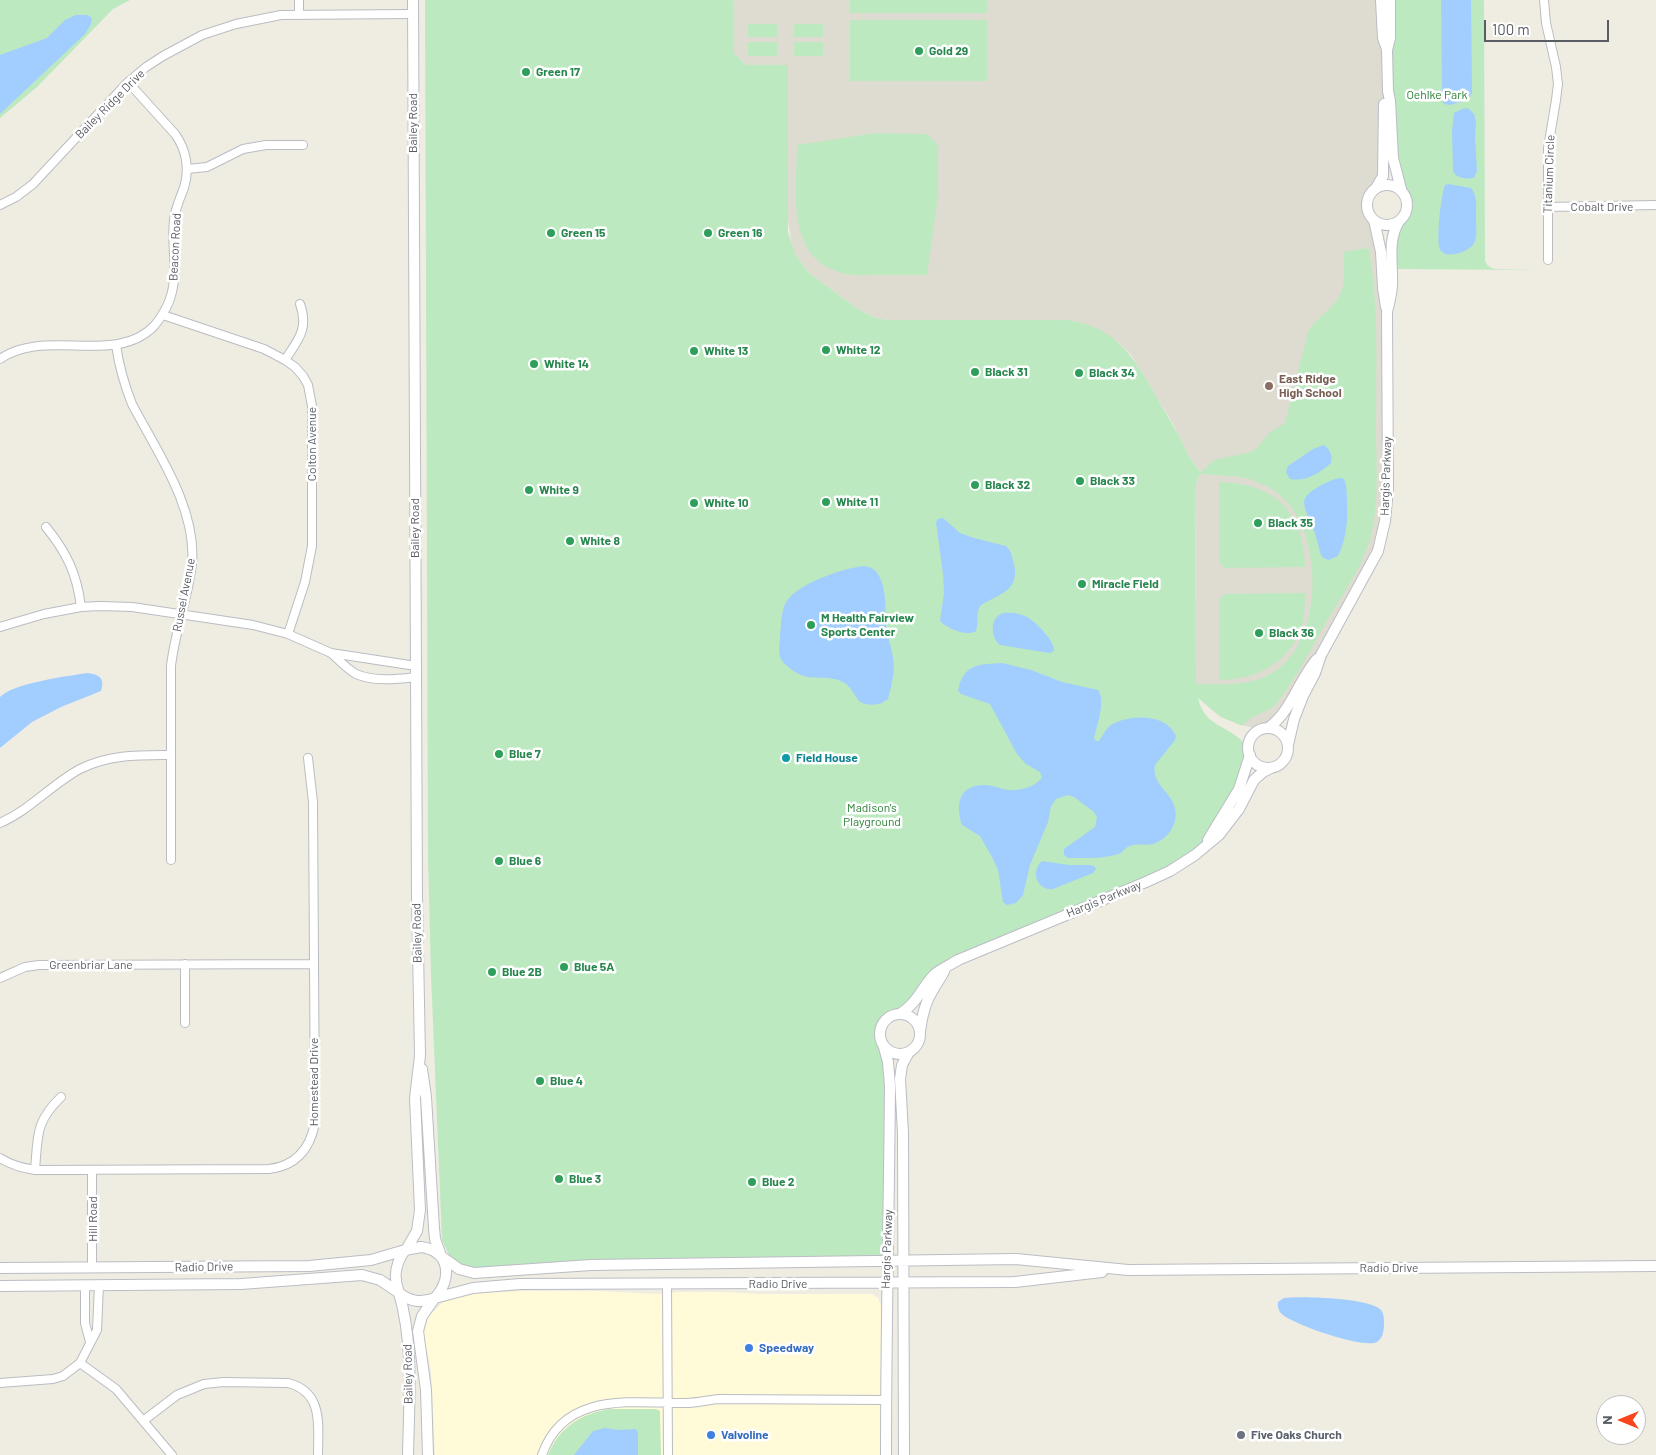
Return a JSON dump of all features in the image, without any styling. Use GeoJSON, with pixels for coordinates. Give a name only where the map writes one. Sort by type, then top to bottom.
{"type":"FeatureCollection","features":[{"type":"Feature","properties":{"kind":"main road","name":"Bailey Road"},"geometry":{"type":"LineString","coordinates":[[413,0],[417,925],[420,1056],[426,1097],[435,1238],[441,1256]]}},
{"type":"Feature","properties":{"kind":"main road"},"geometry":{"type":"LineString","coordinates":[[1381,0],[1383,38],[1388,50]]}},
{"type":"Feature","properties":{"kind":"main road"},"geometry":{"type":"LineString","coordinates":[[1388,91],[1384,101],[1383,176],[1371,193],[1367,204],[1370,215],[1374,220],[1387,225],[1399,221],[1407,212],[1408,206],[1405,194],[1401,189],[1393,158],[1388,91],[1390,0]]}},
{"type":"Feature","properties":{"kind":"main road"},"geometry":{"type":"LineString","coordinates":[[1376,188],[1388,184],[1401,189]]}},
{"type":"Feature","properties":{"kind":"main road","name":"Hargis Parkway"},"geometry":{"type":"LineString","coordinates":[[1374,220],[1381,252],[1383,288],[1388,312]]}},
{"type":"Feature","properties":{"kind":"main road","name":"Hargis Parkway"},"geometry":{"type":"LineString","coordinates":[[1288,745],[1294,719],[1303,696],[1315,674],[1321,655],[1378,551],[1385,521],[1388,489],[1388,312],[1392,287],[1391,244],[1393,231],[1399,221]]}},
{"type":"Feature","properties":{"kind":"main road","name":"Hargis Parkway"},"geometry":{"type":"LineString","coordinates":[[1268,728],[1282,716],[1308,670],[1321,655]]}},
{"type":"Feature","properties":{"kind":"main road"},"geometry":{"type":"LineString","coordinates":[[1268,728],[1279,731],[1286,739],[1288,745],[1288,751],[1282,762],[1271,768],[1258,765],[1250,755],[1249,744],[1251,738],[1261,730],[1268,728]]}},
{"type":"Feature","properties":{"kind":"main road","name":"Hargis Parkway"},"geometry":{"type":"LineString","coordinates":[[1204,847],[1240,789],[1250,755]]}},
{"type":"Feature","properties":{"kind":"main road","name":"Hargis Parkway"},"geometry":{"type":"LineString","coordinates":[[900,1014],[913,1004],[926,983],[936,972],[967,956],[1170,871],[1195,856],[1218,835],[1239,809],[1254,780],[1271,768]]}},
{"type":"Feature","properties":{"kind":"main road","name":"Hargis Parkway"},"geometry":{"type":"LineString","coordinates":[[920,1031],[925,1007],[933,990],[942,978],[945,969]]}},
{"type":"Feature","properties":{"kind":"main road"},"geometry":{"type":"LineString","coordinates":[[900,1014],[911,1017],[920,1031],[918,1044],[909,1052],[897,1054],[891,1052],[883,1044],[880,1034],[882,1025],[890,1017],[900,1014]]}},
{"type":"Feature","properties":{"kind":"main road","name":"Hargis Parkway"},"geometry":{"type":"LineString","coordinates":[[883,1044],[888,1062],[890,1086],[886,1455]]}},
{"type":"Feature","properties":{"kind":"main road","name":"Hargis Parkway"},"geometry":{"type":"LineString","coordinates":[[904,1455],[903,1133],[900,1079],[902,1065],[909,1052]]}},
{"type":"Feature","properties":{"kind":"main road","name":"Bailey Road"},"geometry":{"type":"LineString","coordinates":[[405,1250],[416,1235],[419,1221],[415,1098],[420,1056]]}},
{"type":"Feature","properties":{"kind":"main road"},"geometry":{"type":"LineString","coordinates":[[418,1247],[426,1248],[441,1256],[446,1268],[445,1282],[443,1288],[434,1299],[417,1302],[399,1293],[395,1279],[396,1270],[405,1250],[418,1247]]}},
{"type":"Feature","properties":{"kind":"main road","name":"Radio Drive"},"geometry":{"type":"LineString","coordinates":[[0,1268],[327,1265],[371,1260],[405,1250]]}},
{"type":"Feature","properties":{"kind":"main road","name":"Radio Drive"},"geometry":{"type":"LineString","coordinates":[[441,1256],[459,1269],[474,1273],[591,1265],[1016,1259],[1123,1270]]}},
{"type":"Feature","properties":{"kind":"main road","name":"Radio Drive"},"geometry":{"type":"LineString","coordinates":[[434,1299],[473,1288],[505,1285],[1015,1282],[1123,1270],[1656,1266]]}},
{"type":"Feature","properties":{"kind":"main road","name":"Radio Drive"},"geometry":{"type":"LineString","coordinates":[[0,1286],[241,1284],[362,1275],[380,1280],[399,1293]]}},
{"type":"Feature","properties":{"kind":"main road","name":"Bailey Road"},"geometry":{"type":"LineString","coordinates":[[399,1293],[407,1338],[408,1455]]}},
{"type":"Feature","properties":{"kind":"main road","name":"Bailey Road"},"geometry":{"type":"LineString","coordinates":[[428,1455],[427,1402],[418,1331],[422,1316],[434,1299]]}},
{"type":"Feature","properties":{"kind":"street"},"geometry":{"type":"LineString","coordinates":[[299,0],[299,14]]}},
{"type":"Feature","properties":{"kind":"street","name":"Titanium Circle"},"geometry":{"type":"LineString","coordinates":[[1544,0],[1546,23],[1558,84],[1548,148],[1548,260]]}},
{"type":"Feature","properties":{"kind":"street","name":"Bailey Ridge Drive"},"geometry":{"type":"LineString","coordinates":[[0,206],[33,184],[128,82],[163,56],[202,35],[258,18],[281,15],[413,14]]}},
{"type":"Feature","properties":{"kind":"street","name":"Beacon Road"},"geometry":{"type":"LineString","coordinates":[[0,359],[14,351],[40,345],[116,345],[141,336],[152,328],[163,315],[171,297],[174,282],[174,218],[186,179],[186,158],[179,140],[128,82]]}},
{"type":"Feature","properties":{"kind":"street"},"geometry":{"type":"LineString","coordinates":[[187,169],[207,167],[232,154],[249,148],[266,145],[303,145]]}},
{"type":"Feature","properties":{"kind":"street","name":"Cobalt Drive"},"geometry":{"type":"LineString","coordinates":[[1548,207],[1656,205]]}},
{"type":"Feature","properties":{"kind":"street"},"geometry":{"type":"LineString","coordinates":[[286,360],[304,328],[303,312],[300,304]]}},
{"type":"Feature","properties":{"kind":"street","name":"Colton Avenue"},"geometry":{"type":"LineString","coordinates":[[163,315],[264,349],[286,360],[303,376],[310,390],[312,406],[312,546],[305,582],[288,634]]}},
{"type":"Feature","properties":{"kind":"street","name":"Russel Avenue"},"geometry":{"type":"LineString","coordinates":[[116,345],[121,376],[132,404],[179,494],[189,522],[192,563],[171,666],[171,860]]}},
{"type":"Feature","properties":{"kind":"street"},"geometry":{"type":"LineString","coordinates":[[46,527],[60,545],[72,569],[81,607]]}},
{"type":"Feature","properties":{"kind":"street"},"geometry":{"type":"LineString","coordinates":[[0,627],[44,614],[81,607],[118,606],[253,625],[288,634],[331,653],[416,666]]}},
{"type":"Feature","properties":{"kind":"street"},"geometry":{"type":"LineString","coordinates":[[331,653],[347,668],[357,674],[370,678],[416,677]]}},
{"type":"Feature","properties":{"kind":"street"},"geometry":{"type":"LineString","coordinates":[[0,823],[20,813],[68,777],[94,763],[127,755],[171,756]]}},
{"type":"Feature","properties":{"kind":"street","name":"Homestead Drive"},"geometry":{"type":"LineString","coordinates":[[0,1158],[23,1168],[36,1170],[92,1171],[269,1170],[298,1159],[311,1141],[315,1123],[313,802],[308,758]]}},
{"type":"Feature","properties":{"kind":"street"},"geometry":{"type":"LineString","coordinates":[[185,964],[185,1024]]}},
{"type":"Feature","properties":{"kind":"street","name":"Greenbriar Lane"},"geometry":{"type":"LineString","coordinates":[[0,978],[25,967],[39,965],[314,964]]}},
{"type":"Feature","properties":{"kind":"street"},"geometry":{"type":"LineString","coordinates":[[36,1170],[41,1124],[48,1110],[61,1097]]}},
{"type":"Feature","properties":{"kind":"street","name":"Hill Road"},"geometry":{"type":"LineString","coordinates":[[92,1171],[92,1267]]}},
{"type":"Feature","properties":{"kind":"street"},"geometry":{"type":"LineString","coordinates":[[667,1284],[668,1455]]}},
{"type":"Feature","properties":{"kind":"street"},"geometry":{"type":"LineString","coordinates":[[85,1286],[85,1323],[90,1342]]}},
{"type":"Feature","properties":{"kind":"street"},"geometry":{"type":"LineString","coordinates":[[0,1383],[54,1379],[63,1376],[80,1363],[97,1330],[99,1286]]}},
{"type":"Feature","properties":{"kind":"street"},"geometry":{"type":"LineString","coordinates":[[80,1363],[116,1389],[172,1455]]}},
{"type":"Feature","properties":{"kind":"street"},"geometry":{"type":"LineString","coordinates":[[143,1421],[177,1395],[204,1384],[223,1382],[288,1383],[298,1386],[306,1392],[315,1405],[318,1416],[318,1455]]}},
{"type":"Feature","properties":{"kind":"street"},"geometry":{"type":"LineString","coordinates":[[542,1455],[547,1444],[560,1426],[582,1410],[609,1403],[696,1403],[720,1399],[886,1400]]}},
{"type":"Feature","properties":{"kind":"shaded area","name":"East Ridge High School"},"geometry":{"type":"Polygon","coordinates":[[[733,0],[1381,0],[1387,50],[1384,160],[1376,188],[1371,193],[1367,204],[1370,215],[1374,220],[1381,252],[1388,489],[1378,551],[1295,692],[1264,728],[1261,730],[1221,717],[1208,707],[1196,686],[1195,491],[1201,472],[1191,460],[1173,424],[1131,355],[1120,344],[1103,332],[1075,321],[890,320],[875,318],[858,309],[809,273],[792,247],[788,220],[746,65],[733,53],[733,0]]]}},
{"type":"Feature","properties":{"kind":"shaded area"},"geometry":{"type":"Polygon","coordinates":[[[599,1291],[656,1294],[724,1292],[760,1294],[872,1294],[878,1298],[881,1306],[880,1455],[435,1455],[431,1371],[424,1337],[428,1317],[443,1302],[454,1298],[475,1293],[599,1291]]]}},
{"type":"Feature","properties":{"kind":"green space"},"geometry":{"type":"Polygon","coordinates":[[[0,0],[130,0],[113,9],[37,87],[0,118],[0,0]]]}},
{"type":"Feature","properties":{"kind":"green space","name":"M Health Fairview Sports Center"},"geometry":{"type":"Polygon","coordinates":[[[425,0],[733,0],[734,53],[746,65],[788,65],[788,232],[795,254],[809,273],[858,309],[875,318],[890,320],[1066,320],[1096,328],[1108,335],[1128,353],[1152,389],[1191,459],[1201,472],[1214,460],[1251,452],[1258,447],[1269,433],[1285,423],[1308,332],[1314,323],[1334,304],[1341,291],[1344,277],[1343,252],[1369,248],[1376,315],[1377,483],[1373,525],[1362,560],[1299,671],[1275,705],[1251,718],[1243,726],[1221,717],[1198,698],[1201,708],[1207,716],[1241,740],[1247,747],[1250,755],[1239,789],[1195,855],[967,955],[900,1014],[886,1019],[883,1023],[881,1034],[886,1054],[888,1261],[480,1273],[454,1266],[442,1240],[428,858],[425,0]],[[1201,473],[1195,491],[1196,684],[1226,684],[1255,680],[1274,672],[1291,657],[1303,635],[1310,611],[1313,584],[1311,557],[1304,531],[1293,509],[1277,493],[1267,486],[1250,479],[1201,473]]]}},
{"type":"Feature","properties":{"kind":"green space"},"geometry":{"type":"Polygon","coordinates":[[[850,0],[987,0],[987,13],[850,13],[850,0]]]}},
{"type":"Feature","properties":{"kind":"green space","name":"Oehlke Park"},"geometry":{"type":"Polygon","coordinates":[[[1393,0],[1484,0],[1485,261],[1488,266],[1494,269],[1537,270],[1394,269],[1393,245],[1401,225],[1408,216],[1411,205],[1399,172],[1392,99],[1393,0]]]}},
{"type":"Feature","properties":{"kind":"green space","name":"Gold 29"},"geometry":{"type":"Polygon","coordinates":[[[850,20],[987,20],[987,81],[850,81],[850,20]]]}},
{"type":"Feature","properties":{"kind":"green space"},"geometry":{"type":"Polygon","coordinates":[[[748,24],[777,24],[777,37],[748,37],[748,24]]]}},
{"type":"Feature","properties":{"kind":"green space"},"geometry":{"type":"Polygon","coordinates":[[[794,24],[823,24],[823,37],[794,37],[794,24]]]}},
{"type":"Feature","properties":{"kind":"green space"},"geometry":{"type":"Polygon","coordinates":[[[748,42],[777,42],[777,56],[748,56],[748,42]]]}},
{"type":"Feature","properties":{"kind":"green space"},"geometry":{"type":"Polygon","coordinates":[[[794,42],[823,42],[823,56],[794,56],[794,42]]]}},
{"type":"Feature","properties":{"kind":"green space"},"geometry":{"type":"Polygon","coordinates":[[[876,133],[927,134],[938,145],[938,196],[927,275],[846,274],[826,266],[812,255],[803,240],[798,222],[796,203],[797,145],[876,133]]]}},
{"type":"Feature","properties":{"kind":"green space","name":"Black 35"},"geometry":{"type":"Polygon","coordinates":[[[1219,482],[1256,488],[1271,495],[1283,504],[1292,516],[1299,531],[1305,567],[1225,568],[1219,562],[1219,482]]]}},
{"type":"Feature","properties":{"kind":"green space","name":"Black 36"},"geometry":{"type":"Polygon","coordinates":[[[1305,593],[1301,628],[1288,651],[1269,668],[1245,677],[1219,680],[1219,600],[1224,594],[1305,593]]]}},
{"type":"Feature","properties":{"kind":"green space"},"geometry":{"type":"Polygon","coordinates":[[[611,1409],[656,1409],[660,1411],[661,1455],[548,1455],[558,1437],[573,1423],[590,1414],[611,1409]]]}},
{"type":"Feature","properties":{"kind":"water"},"geometry":{"type":"Polygon","coordinates":[[[1441,0],[1471,0],[1472,93],[1467,100],[1450,105],[1444,104],[1442,99],[1441,0]]]}},
{"type":"Feature","properties":{"kind":"water"},"geometry":{"type":"Polygon","coordinates":[[[76,15],[87,15],[92,18],[85,34],[0,114],[0,55],[47,38],[65,20],[76,15]]]}},
{"type":"Feature","properties":{"kind":"water"},"geometry":{"type":"Polygon","coordinates":[[[1468,108],[1474,114],[1476,122],[1477,171],[1474,178],[1462,178],[1453,171],[1452,131],[1454,113],[1468,108]]]}},
{"type":"Feature","properties":{"kind":"water"},"geometry":{"type":"Polygon","coordinates":[[[1445,185],[1471,188],[1476,202],[1475,242],[1466,250],[1457,254],[1444,253],[1439,247],[1439,219],[1442,198],[1445,185]]]}},
{"type":"Feature","properties":{"kind":"water"},"geometry":{"type":"Polygon","coordinates":[[[1324,445],[1332,458],[1331,463],[1307,478],[1290,479],[1286,472],[1288,466],[1313,449],[1324,445]]]}},
{"type":"Feature","properties":{"kind":"water"},"geometry":{"type":"Polygon","coordinates":[[[1340,478],[1344,479],[1346,485],[1346,530],[1338,556],[1329,560],[1321,555],[1304,503],[1311,491],[1340,478]]]}},
{"type":"Feature","properties":{"kind":"water"},"geometry":{"type":"Polygon","coordinates":[[[943,518],[960,533],[1006,546],[1014,564],[1015,573],[1011,586],[981,605],[978,611],[976,631],[972,633],[962,633],[940,621],[944,593],[936,522],[938,519],[943,518]]]}},
{"type":"Feature","properties":{"kind":"water"},"geometry":{"type":"Polygon","coordinates":[[[864,566],[875,570],[882,582],[885,596],[887,630],[894,663],[888,699],[875,705],[860,702],[848,686],[841,681],[830,678],[807,677],[796,673],[783,662],[779,653],[782,614],[786,602],[792,595],[821,578],[844,570],[864,566]]]}},
{"type":"Feature","properties":{"kind":"water"},"geometry":{"type":"Polygon","coordinates":[[[1003,613],[1018,614],[1031,619],[1048,637],[1054,651],[1050,653],[1000,645],[994,637],[993,628],[996,619],[1003,613]]]}},
{"type":"Feature","properties":{"kind":"water"},"geometry":{"type":"Polygon","coordinates":[[[1002,663],[1031,670],[1062,682],[1098,690],[1101,707],[1094,738],[1096,741],[1099,741],[1111,725],[1119,721],[1137,718],[1147,718],[1164,723],[1171,728],[1176,736],[1175,740],[1155,765],[1154,771],[1158,781],[1172,800],[1175,811],[1176,818],[1172,829],[1164,838],[1153,844],[1133,845],[1112,856],[1068,858],[1064,855],[1064,849],[1095,827],[1097,817],[1094,812],[1074,797],[1068,795],[1056,799],[1051,806],[1048,822],[1030,865],[1023,895],[1016,903],[1007,905],[1003,902],[998,870],[993,859],[980,836],[962,825],[959,809],[961,796],[970,788],[987,785],[1007,790],[1018,790],[1033,785],[1042,778],[1040,772],[1026,764],[1017,754],[990,704],[961,694],[958,691],[964,675],[973,667],[1002,663]]]}},
{"type":"Feature","properties":{"kind":"water"},"geometry":{"type":"Polygon","coordinates":[[[88,673],[96,675],[102,680],[101,691],[61,707],[32,722],[0,748],[0,697],[7,692],[28,684],[88,673]]]}},
{"type":"Feature","properties":{"kind":"water"},"geometry":{"type":"Polygon","coordinates":[[[1042,861],[1069,865],[1090,865],[1096,869],[1093,873],[1053,889],[1047,889],[1039,884],[1036,875],[1038,865],[1042,861]]]}},
{"type":"Feature","properties":{"kind":"water"},"geometry":{"type":"Polygon","coordinates":[[[1305,1297],[1350,1300],[1374,1306],[1381,1310],[1383,1315],[1383,1334],[1377,1342],[1370,1343],[1345,1339],[1315,1330],[1290,1319],[1279,1311],[1278,1302],[1284,1298],[1305,1297]]]}},
{"type":"Feature","properties":{"kind":"water"},"geometry":{"type":"Polygon","coordinates":[[[605,1428],[619,1430],[636,1429],[638,1433],[638,1455],[574,1455],[593,1431],[605,1428]]]}},
{"type":"Feature","properties":{"kind":"place","name":"Gold 29"},"geometry":{"type":"Point","coordinates":[919,51]}},
{"type":"Feature","properties":{"kind":"place","name":"Green 17"},"geometry":{"type":"Point","coordinates":[526,72]}},
{"type":"Feature","properties":{"kind":"place","name":"Green 15"},"geometry":{"type":"Point","coordinates":[551,233]}},
{"type":"Feature","properties":{"kind":"place","name":"Green 16"},"geometry":{"type":"Point","coordinates":[708,233]}},
{"type":"Feature","properties":{"kind":"place","name":"White 12"},"geometry":{"type":"Point","coordinates":[826,350]}},
{"type":"Feature","properties":{"kind":"place","name":"White 13"},"geometry":{"type":"Point","coordinates":[694,351]}},
{"type":"Feature","properties":{"kind":"place","name":"White 14"},"geometry":{"type":"Point","coordinates":[534,364]}},
{"type":"Feature","properties":{"kind":"place","name":"Black 31"},"geometry":{"type":"Point","coordinates":[975,372]}},
{"type":"Feature","properties":{"kind":"place","name":"Black 34"},"geometry":{"type":"Point","coordinates":[1079,373]}},
{"type":"Feature","properties":{"kind":"place","name":"East Ridge High School"},"geometry":{"type":"Point","coordinates":[1269,386]}},
{"type":"Feature","properties":{"kind":"place","name":"Black 33"},"geometry":{"type":"Point","coordinates":[1080,481]}},
{"type":"Feature","properties":{"kind":"place","name":"Black 32"},"geometry":{"type":"Point","coordinates":[975,485]}},
{"type":"Feature","properties":{"kind":"place","name":"White 9"},"geometry":{"type":"Point","coordinates":[529,490]}},
{"type":"Feature","properties":{"kind":"place","name":"White 11"},"geometry":{"type":"Point","coordinates":[826,502]}},
{"type":"Feature","properties":{"kind":"place","name":"White 10"},"geometry":{"type":"Point","coordinates":[694,503]}},
{"type":"Feature","properties":{"kind":"place","name":"Black 35"},"geometry":{"type":"Point","coordinates":[1258,523]}},
{"type":"Feature","properties":{"kind":"place","name":"White 8"},"geometry":{"type":"Point","coordinates":[570,541]}},
{"type":"Feature","properties":{"kind":"place","name":"Miracle Field"},"geometry":{"type":"Point","coordinates":[1082,584]}},
{"type":"Feature","properties":{"kind":"place","name":"M Health Fairview Sports Center"},"geometry":{"type":"Point","coordinates":[811,625]}},
{"type":"Feature","properties":{"kind":"place","name":"Black 36"},"geometry":{"type":"Point","coordinates":[1259,633]}},
{"type":"Feature","properties":{"kind":"place","name":"Blue 7"},"geometry":{"type":"Point","coordinates":[499,754]}},
{"type":"Feature","properties":{"kind":"place","name":"Field House"},"geometry":{"type":"Point","coordinates":[786,758]}},
{"type":"Feature","properties":{"kind":"place","name":"Blue 6"},"geometry":{"type":"Point","coordinates":[499,861]}},
{"type":"Feature","properties":{"kind":"place","name":"Blue 5A"},"geometry":{"type":"Point","coordinates":[564,967]}},
{"type":"Feature","properties":{"kind":"place","name":"Blue 2B"},"geometry":{"type":"Point","coordinates":[492,972]}},
{"type":"Feature","properties":{"kind":"place","name":"Blue 4"},"geometry":{"type":"Point","coordinates":[540,1081]}},
{"type":"Feature","properties":{"kind":"place","name":"Blue 3"},"geometry":{"type":"Point","coordinates":[559,1179]}},
{"type":"Feature","properties":{"kind":"place","name":"Blue 2"},"geometry":{"type":"Point","coordinates":[752,1182]}},
{"type":"Feature","properties":{"kind":"place","name":"Speedway"},"geometry":{"type":"Point","coordinates":[749,1348]}},
{"type":"Feature","properties":{"kind":"place","name":"Valvoline"},"geometry":{"type":"Point","coordinates":[711,1435]}},
{"type":"Feature","properties":{"kind":"place","name":"Five Oaks Church"},"geometry":{"type":"Point","coordinates":[1241,1435]}},
{"type":"Feature","properties":{"kind":"park label","name":"Madison's Playground"},"geometry":{"type":"Point","coordinates":[872,815]}}]}
